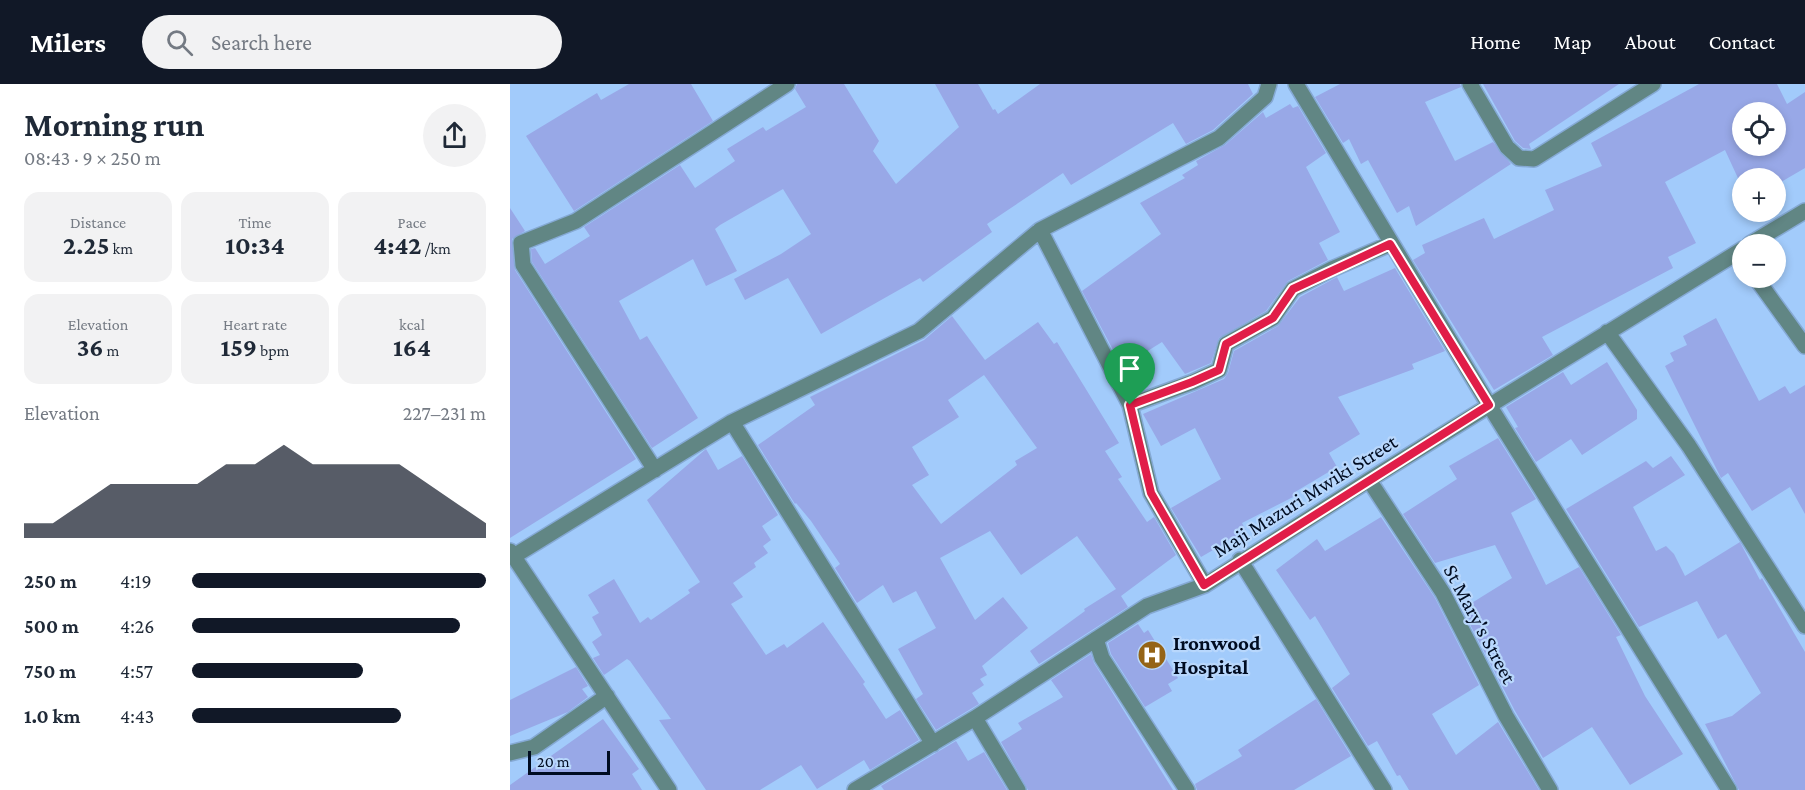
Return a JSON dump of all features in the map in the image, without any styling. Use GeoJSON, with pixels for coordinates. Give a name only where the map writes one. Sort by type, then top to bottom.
{"type":"FeatureCollection","features":[{"type":"Feature","properties":{"kind":"street"},"geometry":{"type":"LineString","coordinates":[[655,470],[523,265],[521,243],[576,221],[787,84]]}},
{"type":"Feature","properties":{"kind":"street"},"geometry":{"type":"LineString","coordinates":[[669,790],[512,553],[655,470],[732,422],[919,331],[1040,230],[1219,138],[1265,97],[1269,84]]}},
{"type":"Feature","properties":{"kind":"street"},"geometry":{"type":"LineString","coordinates":[[1296,84],[1390,244],[1729,790]]}},
{"type":"Feature","properties":{"kind":"street"},"geometry":{"type":"LineString","coordinates":[[1470,84],[1507,147],[1519,158],[1533,159],[1653,84]]}},
{"type":"Feature","properties":{"kind":"street","name":"Maji Mazuri Mwiki Street"},"geometry":{"type":"LineString","coordinates":[[1769,234],[1805,211]]}},
{"type":"Feature","properties":{"kind":"street"},"geometry":{"type":"LineString","coordinates":[[1040,230],[1130,405],[1151,493],[1204,585]]}},
{"type":"Feature","properties":{"kind":"street"},"geometry":{"type":"LineString","coordinates":[[1130,405],[1219,370],[1226,344],[1273,318],[1293,289],[1390,244]]}},
{"type":"Feature","properties":{"kind":"street","name":"Maji Mazuri Mwiki Street"},"geometry":{"type":"LineString","coordinates":[[855,790],[975,718],[1147,606],[1204,585],[1240,560],[1489,405],[1732,258]]}},
{"type":"Feature","properties":{"kind":"street"},"geometry":{"type":"LineString","coordinates":[[1763,288],[1805,346]]}},
{"type":"Feature","properties":{"kind":"street"},"geometry":{"type":"LineString","coordinates":[[1607,332],[1695,455],[1805,626]]}},
{"type":"Feature","properties":{"kind":"street"},"geometry":{"type":"LineString","coordinates":[[732,422],[933,744]]}},
{"type":"Feature","properties":{"kind":"street","name":"St Mary's Street"},"geometry":{"type":"LineString","coordinates":[[1369,480],[1443,593],[1506,717],[1550,790]]}},
{"type":"Feature","properties":{"kind":"street"},"geometry":{"type":"LineString","coordinates":[[1240,560],[1384,790]]}},
{"type":"Feature","properties":{"kind":"street"},"geometry":{"type":"LineString","coordinates":[[1096,639],[1102,658],[1187,790]]}},
{"type":"Feature","properties":{"kind":"street"},"geometry":{"type":"LineString","coordinates":[[510,753],[534,747],[607,696]]}},
{"type":"Feature","properties":{"kind":"street"},"geometry":{"type":"LineString","coordinates":[[975,718],[1018,790]]}},
{"type":"Feature","properties":{"kind":"building"},"geometry":{"type":"Polygon","coordinates":[[[629,84],[691,84],[713,121],[574,211],[526,136],[597,93],[601,100],[629,84]]]}},
{"type":"Feature","properties":{"kind":"building"},"geometry":{"type":"Polygon","coordinates":[[[797,84],[844,84],[879,141],[873,151],[896,184],[959,127],[935,84],[978,84],[993,110],[995,109],[998,114],[1040,84],[1248,84],[1253,94],[1213,130],[1186,144],[1173,123],[1071,185],[1063,173],[987,224],[992,232],[923,282],[920,278],[821,334],[788,278],[745,300],[734,279],[781,254],[811,234],[783,189],[720,225],[715,229],[737,271],[706,286],[693,259],[619,301],[640,340],[647,336],[698,418],[652,448],[532,262],[531,249],[535,248],[545,264],[590,236],[584,227],[680,165],[695,188],[735,161],[727,149],[763,127],[766,131],[806,107],[795,89],[797,84]]]}},
{"type":"Feature","properties":{"kind":"building"},"geometry":{"type":"Polygon","coordinates":[[[1340,84],[1460,84],[1461,87],[1425,102],[1455,161],[1493,142],[1511,164],[1416,226],[1409,206],[1397,213],[1368,160],[1361,164],[1349,139],[1343,143],[1315,97],[1340,84]]]}},
{"type":"Feature","properties":{"kind":"building"},"geometry":{"type":"Polygon","coordinates":[[[1483,84],[1619,84],[1529,144],[1531,149],[1523,148],[1515,141],[1483,84]]]}},
{"type":"Feature","properties":{"kind":"building"},"geometry":{"type":"Polygon","coordinates":[[[1699,84],[1777,84],[1786,102],[1787,104],[1805,92],[1805,168],[1786,179],[1786,168],[1733,168],[1725,150],[1665,182],[1696,243],[1668,257],[1673,268],[1542,337],[1553,355],[1494,390],[1413,260],[1425,253],[1422,245],[1484,218],[1494,239],[1554,210],[1545,190],[1602,166],[1591,143],[1699,84]]]}},
{"type":"Feature","properties":{"kind":"building"},"geometry":{"type":"Polygon","coordinates":[[[1290,104],[1293,108],[1298,106],[1326,153],[1306,167],[1340,232],[1319,243],[1328,260],[1288,281],[1266,311],[1219,338],[1211,363],[1185,374],[1162,342],[1122,367],[1082,291],[1161,234],[1140,203],[1185,178],[1182,175],[1198,165],[1196,161],[1225,145],[1263,112],[1266,118],[1290,104]]]}},
{"type":"Feature","properties":{"kind":"building"},"geometry":{"type":"Polygon","coordinates":[[[510,208],[525,231],[512,239],[515,270],[636,459],[510,538],[510,208]]]}},
{"type":"Feature","properties":{"kind":"building"},"geometry":{"type":"Polygon","coordinates":[[[1395,268],[1445,351],[1412,364],[1414,369],[1338,397],[1360,434],[1329,453],[1337,467],[1295,492],[1297,495],[1242,523],[1246,531],[1201,557],[1171,508],[1221,479],[1195,428],[1161,446],[1143,414],[1224,379],[1234,351],[1278,326],[1300,297],[1337,277],[1344,291],[1395,268]]]}},
{"type":"Feature","properties":{"kind":"building"},"geometry":{"type":"Polygon","coordinates":[[[952,316],[985,360],[1038,322],[1054,344],[1057,342],[1119,443],[1105,451],[1122,477],[1118,479],[1147,522],[1154,517],[1176,555],[1121,596],[1128,607],[1039,664],[1030,651],[1085,611],[1084,609],[1116,589],[1077,536],[1021,575],[990,531],[940,558],[975,620],[1003,597],[1028,628],[982,666],[987,675],[980,679],[984,685],[972,693],[979,704],[936,730],[916,699],[923,694],[898,649],[936,628],[916,591],[893,603],[883,585],[857,603],[835,568],[840,564],[811,521],[795,504],[758,445],[815,405],[810,397],[924,340],[952,316]],[[984,375],[948,400],[959,417],[912,447],[929,475],[912,485],[941,524],[1017,465],[1015,461],[1037,448],[984,375]]]}},
{"type":"Feature","properties":{"kind":"building"},"geometry":{"type":"Polygon","coordinates":[[[1716,318],[1759,401],[1785,386],[1790,394],[1805,385],[1805,514],[1790,487],[1752,511],[1728,473],[1721,478],[1665,366],[1674,361],[1670,353],[1687,345],[1683,336],[1716,318]]]}},
{"type":"Feature","properties":{"kind":"building"},"geometry":{"type":"Polygon","coordinates":[[[1607,362],[1637,410],[1637,419],[1582,455],[1571,439],[1536,462],[1515,428],[1518,427],[1506,407],[1563,372],[1571,385],[1607,362]]]}},
{"type":"Feature","properties":{"kind":"building"},"geometry":{"type":"Polygon","coordinates":[[[1498,438],[1536,499],[1511,513],[1546,585],[1579,567],[1621,635],[1616,637],[1645,696],[1683,754],[1630,785],[1592,727],[1543,758],[1515,711],[1462,609],[1512,578],[1495,545],[1435,563],[1403,514],[1457,479],[1449,466],[1498,438]]]}},
{"type":"Feature","properties":{"kind":"building"},"geometry":{"type":"Polygon","coordinates":[[[706,449],[718,470],[742,456],[778,515],[762,526],[771,540],[763,546],[768,553],[754,563],[756,567],[733,583],[743,597],[731,604],[766,655],[784,644],[787,648],[823,622],[865,682],[863,684],[886,719],[900,710],[919,740],[870,770],[864,760],[817,789],[801,765],[760,790],[706,790],[659,720],[671,719],[630,661],[627,659],[604,675],[593,658],[600,655],[592,642],[602,635],[592,617],[599,613],[588,595],[614,579],[640,623],[648,617],[651,620],[690,593],[688,590],[700,582],[647,500],[706,449]]]}},
{"type":"Feature","properties":{"kind":"building"},"geometry":{"type":"Polygon","coordinates":[[[1671,456],[1685,475],[1633,507],[1656,551],[1666,546],[1674,554],[1685,576],[1740,542],[1760,580],[1762,578],[1805,652],[1805,790],[1739,790],[1705,724],[1732,716],[1761,693],[1726,634],[1718,639],[1697,601],[1639,627],[1566,509],[1646,461],[1653,468],[1671,456]]]}},
{"type":"Feature","properties":{"kind":"building"},"geometry":{"type":"Polygon","coordinates":[[[1381,517],[1435,598],[1479,685],[1432,714],[1456,755],[1498,722],[1539,790],[1409,790],[1400,775],[1397,776],[1377,741],[1368,746],[1332,688],[1350,674],[1315,616],[1310,620],[1276,570],[1317,539],[1325,551],[1381,517]]]}},
{"type":"Feature","properties":{"kind":"building"},"geometry":{"type":"Polygon","coordinates":[[[1138,624],[1144,633],[1148,630],[1178,678],[1168,684],[1172,691],[1145,707],[1111,654],[1108,643],[1138,624]]]}},
{"type":"Feature","properties":{"kind":"building"},"geometry":{"type":"Polygon","coordinates":[[[1091,654],[1094,663],[1173,790],[1028,790],[1001,742],[1022,729],[1018,723],[1063,697],[1051,680],[1091,654]]]}},
{"type":"Feature","properties":{"kind":"building"},"geometry":{"type":"Polygon","coordinates":[[[576,667],[588,686],[582,689],[588,697],[568,712],[510,736],[510,700],[576,667]]]}},
{"type":"Feature","properties":{"kind":"building"},"geometry":{"type":"Polygon","coordinates":[[[1316,699],[1351,756],[1294,790],[1197,790],[1195,784],[1242,756],[1238,750],[1316,699]]]}},
{"type":"Feature","properties":{"kind":"building"},"geometry":{"type":"Polygon","coordinates":[[[603,719],[639,769],[632,774],[642,790],[510,790],[510,785],[603,719]]]}},
{"type":"Feature","properties":{"kind":"building"},"geometry":{"type":"Polygon","coordinates":[[[956,741],[968,761],[984,752],[1007,790],[884,790],[881,786],[956,741]]]}},
{"type":"Feature","properties":{"kind":"place","name":"Ironwood Hospital"},"geometry":{"type":"Point","coordinates":[1152,655]}},
{"type":"Feature","properties":{"kind":"route"},"geometry":{"type":"LineString","coordinates":[[1390,244],[1489,405],[1240,560],[1204,585],[1151,493],[1130,405],[1219,370],[1226,344],[1273,318],[1293,289],[1390,244]]}}]}
